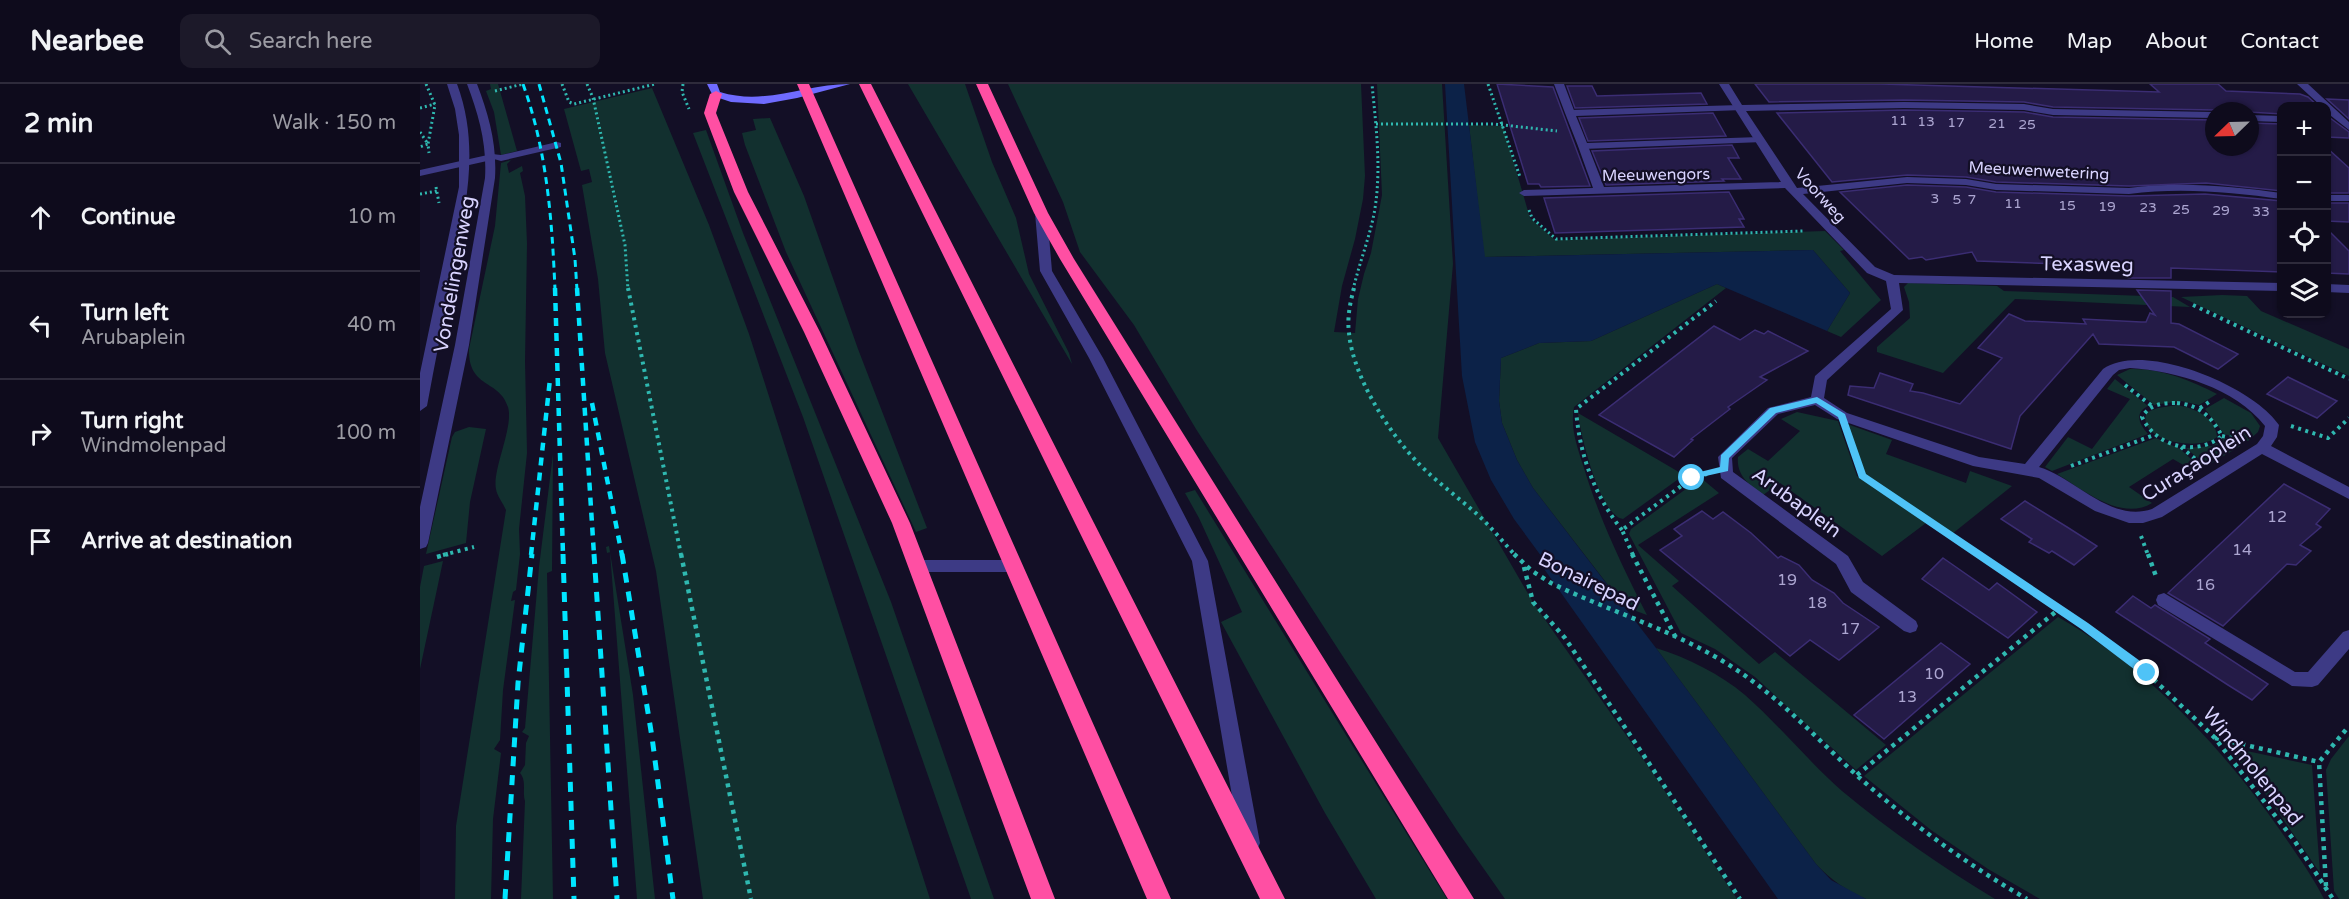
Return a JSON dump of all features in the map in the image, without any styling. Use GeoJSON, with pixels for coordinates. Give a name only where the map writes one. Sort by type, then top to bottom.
{"type":"FeatureCollection","features":[{"type":"Feature","properties":{"kind":"highway"},"geometry":{"type":"LineString","coordinates":[[803,84],[1159,899]]}},
{"type":"Feature","properties":{"kind":"highway"},"geometry":{"type":"LineString","coordinates":[[864,84],[1274,899]]}},
{"type":"Feature","properties":{"kind":"highway"},"geometry":{"type":"LineString","coordinates":[[982,84],[1041,213],[1462,899]]}},
{"type":"Feature","properties":{"kind":"highway"},"geometry":{"type":"LineString","coordinates":[[714,89],[710,113],[741,192],[812,332],[901,523],[1043,899]]}},
{"type":"Feature","properties":{"kind":"main road"},"geometry":{"type":"LineString","coordinates":[[714,89],[728,99],[748,101],[776,99],[845,84]]}},
{"type":"Feature","properties":{"kind":"street","name":"Vondelingenweg"},"geometry":{"type":"LineString","coordinates":[[420,406],[464,187],[466,162],[460,102],[452,84]]}},
{"type":"Feature","properties":{"kind":"street","name":"Vondelingenweg"},"geometry":{"type":"LineString","coordinates":[[420,543],[462,345],[483,229],[492,157],[488,127],[472,84]]}},
{"type":"Feature","properties":{"kind":"street"},"geometry":{"type":"LineString","coordinates":[[1559,84],[1600,192]]}},
{"type":"Feature","properties":{"kind":"street","name":"Voorweg"},"geometry":{"type":"LineString","coordinates":[[1724,84],[1791,189],[1871,270],[1892,279]]}},
{"type":"Feature","properties":{"kind":"street"},"geometry":{"type":"LineString","coordinates":[[2302,84],[2346,124]]}},
{"type":"Feature","properties":{"kind":"street"},"geometry":{"type":"LineString","coordinates":[[1570,113],[1904,105],[2024,107],[2053,112],[2205,114]]}},
{"type":"Feature","properties":{"kind":"street"},"geometry":{"type":"LineString","coordinates":[[2259,118],[2277,119]]}},
{"type":"Feature","properties":{"kind":"street"},"geometry":{"type":"LineString","coordinates":[[2331,121],[2346,124]]}},
{"type":"Feature","properties":{"kind":"street"},"geometry":{"type":"LineString","coordinates":[[1583,146],[1759,140]]}},
{"type":"Feature","properties":{"kind":"street"},"geometry":{"type":"LineString","coordinates":[[420,174],[466,162],[492,157],[501,158],[557,145]]}},
{"type":"Feature","properties":{"kind":"street","name":"Meeuwenwetering"},"geometry":{"type":"LineString","coordinates":[[1791,189],[1907,180],[1966,182],[1996,187],[2085,190],[2129,191],[2150,188],[2238,190],[2277,195]]}},
{"type":"Feature","properties":{"kind":"street","name":"Meeuwengors"},"geometry":{"type":"LineString","coordinates":[[1524,193],[1791,189]]}},
{"type":"Feature","properties":{"kind":"street"},"geometry":{"type":"LineString","coordinates":[[2331,198],[2349,198]]}},
{"type":"Feature","properties":{"kind":"street"},"geometry":{"type":"LineString","coordinates":[[1041,213],[1046,271],[1096,357],[1200,561],[1253,858]]}},
{"type":"Feature","properties":{"kind":"street"},"geometry":{"type":"LineString","coordinates":[[1892,279],[1897,310],[1820,379],[1817,400],[1842,416],[1978,462],[2030,470],[2034,461],[2108,372]]}},
{"type":"Feature","properties":{"kind":"street","name":"Texasweg"},"geometry":{"type":"LineString","coordinates":[[1892,279],[2277,287]]}},
{"type":"Feature","properties":{"kind":"street"},"geometry":{"type":"LineString","coordinates":[[2331,288],[2349,289]]}},
{"type":"Feature","properties":{"kind":"street","name":"Curaçaoplein"},"geometry":{"type":"LineString","coordinates":[[2030,470],[2048,475],[2107,510],[2135,518],[2157,513],[2262,448],[2272,431],[2268,418],[2252,405],[2228,391],[2169,368],[2145,364],[2115,367],[2108,372]]}},
{"type":"Feature","properties":{"kind":"street","name":"Arubaplein"},"geometry":{"type":"LineString","coordinates":[[1817,400],[1773,411],[1725,457],[1724,469],[1736,483],[1842,560],[1857,587],[1910,626]]}},
{"type":"Feature","properties":{"kind":"street"},"geometry":{"type":"LineString","coordinates":[[2262,448],[2349,494]]}},
{"type":"Feature","properties":{"kind":"street"},"geometry":{"type":"LineString","coordinates":[[918,566],[1013,566]]}},
{"type":"Feature","properties":{"kind":"street"},"geometry":{"type":"LineString","coordinates":[[2164,600],[2292,680],[2312,680],[2349,637]]}},
{"type":"Feature","properties":{"kind":"path","name":"Vondelingenweg"},"geometry":{"type":"LineString","coordinates":[[426,84],[435,105],[428,144],[439,204]]}},
{"type":"Feature","properties":{"kind":"path"},"geometry":{"type":"LineString","coordinates":[[562,84],[570,104],[655,84]]}},
{"type":"Feature","properties":{"kind":"path"},"geometry":{"type":"LineString","coordinates":[[587,84],[593,98],[625,245],[629,298],[751,899]]}},
{"type":"Feature","properties":{"kind":"path"},"geometry":{"type":"LineString","coordinates":[[683,84],[682,92],[691,113]]}},
{"type":"Feature","properties":{"kind":"path","name":"Bonairepad"},"geometry":{"type":"LineString","coordinates":[[1372,84],[1376,124],[1375,211],[1351,305],[1348,324],[1350,345],[1357,366],[1380,410],[1418,464],[1488,524],[1524,567],[1555,585],[1730,665],[1750,679],[1857,775],[1949,849],[1991,879],[2027,899]]}},
{"type":"Feature","properties":{"kind":"path"},"geometry":{"type":"LineString","coordinates":[[1376,124],[1484,124]]}},
{"type":"Feature","properties":{"kind":"path"},"geometry":{"type":"LineString","coordinates":[[420,132],[428,144],[420,147]]}},
{"type":"Feature","properties":{"kind":"path"},"geometry":{"type":"LineString","coordinates":[[420,194],[437,191]]}},
{"type":"Feature","properties":{"kind":"path"},"geometry":{"type":"LineString","coordinates":[[2166,286],[2177,297],[2349,380]]}},
{"type":"Feature","properties":{"kind":"path"},"geometry":{"type":"LineString","coordinates":[[1676,639],[1622,531],[1607,512],[1595,485],[1576,428],[1576,409],[1716,301]]}},
{"type":"Feature","properties":{"kind":"path"},"geometry":{"type":"LineString","coordinates":[[2108,372],[2153,407]]}},
{"type":"Feature","properties":{"kind":"path"},"geometry":{"type":"LineString","coordinates":[[2199,408],[2228,391]]}},
{"type":"Feature","properties":{"kind":"path"},"geometry":{"type":"LineString","coordinates":[[2177,403],[2199,408],[2216,425],[2222,436],[2215,442],[2200,446],[2181,447],[2154,435],[2148,430],[2142,417],[2144,412],[2153,407],[2177,403]]}},
{"type":"Feature","properties":{"kind":"path","name":"Windmolenpad"},"geometry":{"type":"LineString","coordinates":[[1842,416],[1862,476],[2059,609],[2147,673],[2214,737],[2255,787],[2326,886],[2332,899]]}},
{"type":"Feature","properties":{"kind":"path"},"geometry":{"type":"LineString","coordinates":[[2268,418],[2328,438],[2349,418]]}},
{"type":"Feature","properties":{"kind":"path"},"geometry":{"type":"LineString","coordinates":[[2048,475],[2154,435]]}},
{"type":"Feature","properties":{"kind":"path"},"geometry":{"type":"LineString","coordinates":[[1622,531],[1692,478],[1724,469]]}},
{"type":"Feature","properties":{"kind":"path","name":"Curaçaoplein"},"geometry":{"type":"LineString","coordinates":[[2135,518],[2164,600]]}},
{"type":"Feature","properties":{"kind":"path"},"geometry":{"type":"LineString","coordinates":[[431,559],[474,547]]}},
{"type":"Feature","properties":{"kind":"path"},"geometry":{"type":"LineString","coordinates":[[1524,567],[1533,602],[1565,638],[1740,899]]}},
{"type":"Feature","properties":{"kind":"path"},"geometry":{"type":"LineString","coordinates":[[1857,775],[2059,609]]}},
{"type":"Feature","properties":{"kind":"path"},"geometry":{"type":"LineString","coordinates":[[2326,886],[2319,762],[2349,726]]}},
{"type":"Feature","properties":{"kind":"path"},"geometry":{"type":"LineString","coordinates":[[2214,737],[2319,762]]}},
{"type":"Feature","properties":{"kind":"green space"},"geometry":{"type":"Polygon","coordinates":[[[490,84],[498,84],[517,151],[501,155],[494,112],[486,91],[491,89],[490,84]]]}},
{"type":"Feature","properties":{"kind":"green space"},"geometry":{"type":"Polygon","coordinates":[[[908,84],[965,84],[992,162],[1016,218],[1029,274],[1069,353],[1072,364],[908,84]]]}},
{"type":"Feature","properties":{"kind":"green space"},"geometry":{"type":"Polygon","coordinates":[[[1008,84],[1361,84],[1365,176],[1363,199],[1342,286],[1334,332],[1355,333],[1358,299],[1371,253],[1382,195],[1377,84],[1442,84],[1453,264],[1438,438],[1534,604],[1652,772],[1737,899],[1505,899],[1458,832],[1340,652],[1196,429],[1134,325],[1080,252],[1063,202],[1008,84]]]}},
{"type":"Feature","properties":{"kind":"green space"},"geometry":{"type":"Polygon","coordinates":[[[652,88],[709,225],[749,334],[930,899],[703,899],[656,571],[605,353],[598,279],[582,185],[592,182],[589,169],[581,171],[564,109],[652,88]]]}},
{"type":"Feature","properties":{"kind":"green space"},"geometry":{"type":"Polygon","coordinates":[[[770,118],[804,196],[858,349],[927,528],[916,532],[786,252],[745,145],[742,133],[756,130],[753,119],[770,118]]]}},
{"type":"Feature","properties":{"kind":"green space"},"geometry":{"type":"Polygon","coordinates":[[[1469,125],[1503,126],[1530,218],[1555,240],[1825,231],[1844,250],[1840,251],[1881,300],[1841,337],[1827,331],[1850,293],[1813,250],[1484,257],[1469,125]]]}},
{"type":"Feature","properties":{"kind":"green space"},"geometry":{"type":"Polygon","coordinates":[[[706,130],[743,233],[891,602],[994,899],[971,899],[803,417],[693,133],[706,130]]]}},
{"type":"Feature","properties":{"kind":"green space"},"geometry":{"type":"Polygon","coordinates":[[[511,160],[507,164],[509,173],[522,166],[523,171],[520,173],[525,196],[527,244],[525,361],[527,453],[519,529],[520,554],[516,590],[513,592],[511,601],[515,600],[503,690],[500,740],[494,749],[501,753],[493,819],[491,899],[455,899],[456,826],[506,510],[497,492],[496,481],[509,415],[504,398],[473,371],[469,349],[495,226],[501,163],[511,160]]]}},
{"type":"Feature","properties":{"kind":"green space"},"geometry":{"type":"Polygon","coordinates":[[[1908,283],[1997,286],[2004,291],[2173,297],[2190,307],[2015,299],[1943,373],[1877,352],[1877,347],[1910,318],[1909,302],[1904,287],[1908,283]]]}},
{"type":"Feature","properties":{"kind":"green space"},"geometry":{"type":"Polygon","coordinates":[[[1717,284],[1726,288],[1574,407],[1575,437],[1589,485],[1612,542],[1647,615],[1625,607],[1533,488],[1517,460],[1502,423],[1499,401],[1501,358],[1539,343],[1591,341],[1717,284]]]}},
{"type":"Feature","properties":{"kind":"green space"},"geometry":{"type":"Polygon","coordinates":[[[2247,296],[2261,311],[2349,349],[2349,376],[2181,297],[2247,296]]]}},
{"type":"Feature","properties":{"kind":"green space"},"geometry":{"type":"Polygon","coordinates":[[[2130,369],[2142,369],[2175,376],[2217,394],[2199,405],[2181,401],[2154,405],[2117,375],[2130,369]]]}},
{"type":"Feature","properties":{"kind":"green space"},"geometry":{"type":"Polygon","coordinates":[[[2115,379],[2148,406],[2141,412],[2139,419],[2148,434],[2052,471],[2045,467],[2068,437],[2092,449],[2130,399],[2107,389],[2115,379]]]}},
{"type":"Feature","properties":{"kind":"green space"},"geometry":{"type":"Polygon","coordinates":[[[2224,398],[2251,413],[2260,426],[2258,432],[2248,441],[2224,434],[2205,409],[2224,398]]]}},
{"type":"Feature","properties":{"kind":"green space"},"geometry":{"type":"Polygon","coordinates":[[[2177,405],[2197,411],[2208,419],[2216,430],[2217,437],[2197,444],[2184,443],[2159,437],[2150,430],[2146,422],[2147,412],[2177,405]]]}},
{"type":"Feature","properties":{"kind":"green space"},"geometry":{"type":"Polygon","coordinates":[[[1797,412],[1838,421],[1857,476],[1926,523],[1882,556],[1780,483],[1763,495],[1753,488],[1739,470],[1738,457],[1748,449],[1768,461],[1800,431],[1781,419],[1797,412]]]}},
{"type":"Feature","properties":{"kind":"green space"},"geometry":{"type":"Polygon","coordinates":[[[1578,413],[1684,475],[1623,519],[1615,514],[1599,490],[1578,413]]]}},
{"type":"Feature","properties":{"kind":"green space"},"geometry":{"type":"Polygon","coordinates":[[[1847,424],[1892,440],[1886,454],[1966,483],[1970,471],[2012,486],[1952,534],[1865,475],[1847,424]]]}},
{"type":"Feature","properties":{"kind":"green space"},"geometry":{"type":"Polygon","coordinates":[[[469,427],[486,429],[470,502],[466,543],[426,554],[452,437],[455,432],[469,427]]]}},
{"type":"Feature","properties":{"kind":"green space"},"geometry":{"type":"Polygon","coordinates":[[[2156,438],[2180,449],[2202,469],[2197,473],[2173,459],[2129,487],[2152,503],[2140,508],[2128,509],[2103,502],[2057,474],[2156,438]]]}},
{"type":"Feature","properties":{"kind":"green space"},"geometry":{"type":"Polygon","coordinates":[[[2225,438],[2242,445],[2207,466],[2186,448],[2212,446],[2225,438]]]}},
{"type":"Feature","properties":{"kind":"green space"},"geometry":{"type":"Polygon","coordinates":[[[553,454],[552,571],[547,573],[553,899],[521,899],[525,801],[523,779],[520,773],[525,765],[526,743],[529,736],[522,732],[525,728],[539,567],[553,454]]]}},
{"type":"Feature","properties":{"kind":"green space"},"geometry":{"type":"Polygon","coordinates":[[[1701,478],[1719,493],[1638,545],[1679,581],[1672,586],[1759,664],[1775,652],[1886,745],[1856,770],[1755,677],[1715,649],[1681,633],[1629,534],[1631,529],[1701,478]]]}},
{"type":"Feature","properties":{"kind":"green space"},"geometry":{"type":"Polygon","coordinates":[[[1195,490],[1447,899],[1376,899],[1325,813],[1221,622],[1242,612],[1199,518],[1185,493],[1195,490]]]}},
{"type":"Feature","properties":{"kind":"green space"},"geometry":{"type":"Polygon","coordinates":[[[610,552],[633,695],[655,899],[637,899],[610,552]]]}},
{"type":"Feature","properties":{"kind":"green space"},"geometry":{"type":"Polygon","coordinates":[[[443,561],[420,669],[420,587],[424,566],[443,561]]]}},
{"type":"Feature","properties":{"kind":"green space"},"geometry":{"type":"Polygon","coordinates":[[[2058,617],[2123,660],[2181,711],[2233,768],[2257,799],[2309,872],[2324,899],[2040,899],[1988,869],[1931,830],[1864,776],[2058,617]]]}},
{"type":"Feature","properties":{"kind":"green space"},"geometry":{"type":"Polygon","coordinates":[[[1656,648],[1703,667],[1735,687],[1842,791],[1917,848],[1995,899],[1866,899],[1833,880],[1816,864],[1656,648]]]}},
{"type":"Feature","properties":{"kind":"green space"},"geometry":{"type":"Polygon","coordinates":[[[2349,736],[2349,899],[2339,899],[2334,891],[2326,770],[2331,759],[2349,736]]]}},
{"type":"Feature","properties":{"kind":"green space"},"geometry":{"type":"Polygon","coordinates":[[[2228,747],[2312,765],[2320,873],[2267,796],[2228,747]]]}},
{"type":"Feature","properties":{"kind":"water"},"geometry":{"type":"Polygon","coordinates":[[[1445,84],[1464,84],[1485,257],[1813,250],[1850,293],[1827,331],[1717,284],[1591,341],[1539,343],[1501,358],[1499,401],[1502,423],[1517,460],[1533,488],[1656,648],[1816,864],[1831,880],[1866,899],[1778,899],[1542,566],[1547,564],[1514,519],[1491,480],[1475,442],[1462,376],[1445,84]]]}},
{"type":"Feature","properties":{"kind":"building"},"geometry":{"type":"Polygon","coordinates":[[[1497,84],[1553,87],[1590,186],[1541,187],[1539,184],[1528,184],[1497,84]]]}},
{"type":"Feature","properties":{"kind":"building"},"geometry":{"type":"Polygon","coordinates":[[[1755,84],[1881,84],[2159,92],[2150,84],[2218,84],[2226,91],[2300,94],[2314,102],[2277,102],[2277,114],[2259,113],[2259,102],[2205,102],[2205,110],[2053,107],[2024,102],[1904,100],[1769,102],[1755,84]]]}},
{"type":"Feature","properties":{"kind":"building"},"geometry":{"type":"Polygon","coordinates":[[[1567,86],[1592,86],[1597,96],[1701,93],[1707,104],[1575,108],[1567,86]]]}},
{"type":"Feature","properties":{"kind":"building"},"geometry":{"type":"Polygon","coordinates":[[[2327,99],[2349,100],[2349,119],[2331,102],[2327,99]]]}},
{"type":"Feature","properties":{"kind":"building"},"geometry":{"type":"Polygon","coordinates":[[[1904,110],[2024,112],[2053,117],[2205,120],[2205,156],[2259,156],[2259,123],[2277,124],[2277,190],[2206,183],[2129,186],[1996,182],[1966,177],[1907,175],[1832,182],[1777,113],[1904,110]]]}},
{"type":"Feature","properties":{"kind":"building"},"geometry":{"type":"Polygon","coordinates":[[[1713,113],[1726,136],[1588,141],[1579,118],[1713,113]]]}},
{"type":"Feature","properties":{"kind":"building"},"geometry":{"type":"Polygon","coordinates":[[[2331,119],[2349,132],[2349,138],[2331,137],[2331,119]]]}},
{"type":"Feature","properties":{"kind":"building"},"geometry":{"type":"Polygon","coordinates":[[[1732,145],[1739,158],[1728,158],[1741,179],[1722,179],[1724,181],[1606,185],[1592,151],[1732,145]]]}},
{"type":"Feature","properties":{"kind":"building"},"geometry":{"type":"Polygon","coordinates":[[[2331,152],[2349,168],[2349,193],[2331,193],[2331,152]]]}},
{"type":"Feature","properties":{"kind":"building"},"geometry":{"type":"Polygon","coordinates":[[[1907,185],[1966,187],[1996,192],[2129,196],[2205,194],[2277,201],[2277,272],[2171,268],[2171,278],[2128,278],[2120,266],[1977,261],[1972,252],[1926,260],[1922,257],[1909,259],[1840,192],[1907,185]]]}},
{"type":"Feature","properties":{"kind":"building"},"geometry":{"type":"Polygon","coordinates":[[[1729,192],[1744,219],[1739,219],[1744,227],[1555,233],[1544,198],[1729,192]]]}},
{"type":"Feature","properties":{"kind":"building"},"geometry":{"type":"Polygon","coordinates":[[[2331,203],[2349,203],[2349,222],[2331,221],[2331,203]]]}},
{"type":"Feature","properties":{"kind":"building"},"geometry":{"type":"Polygon","coordinates":[[[2331,233],[2349,251],[2349,274],[2331,273],[2331,233]]]}},
{"type":"Feature","properties":{"kind":"building"},"geometry":{"type":"Polygon","coordinates":[[[2137,290],[2171,291],[2171,323],[2179,324],[2238,354],[2218,369],[2174,347],[2099,344],[2093,334],[2020,416],[2011,449],[1848,395],[1850,386],[1874,388],[1880,373],[1913,384],[1910,391],[1960,404],[2002,358],[1978,348],[2009,314],[2025,321],[2086,324],[2083,319],[2146,322],[2150,313],[2155,315],[2137,290]]]}},
{"type":"Feature","properties":{"kind":"building"},"geometry":{"type":"Polygon","coordinates":[[[1714,326],[1740,340],[1755,330],[1764,334],[1768,331],[1808,351],[1760,377],[1767,380],[1728,407],[1730,409],[1691,439],[1693,440],[1674,457],[1599,415],[1714,326]]]}},
{"type":"Feature","properties":{"kind":"building"},"geometry":{"type":"Polygon","coordinates":[[[2288,377],[2337,401],[2317,418],[2267,394],[2288,377]]]}},
{"type":"Feature","properties":{"kind":"building"},"geometry":{"type":"Polygon","coordinates":[[[2284,484],[2330,509],[2316,524],[2321,527],[2300,545],[2311,551],[2296,565],[2287,564],[2223,626],[2168,593],[2284,484]]]}},
{"type":"Feature","properties":{"kind":"building"},"geometry":{"type":"Polygon","coordinates":[[[2025,501],[2097,546],[2074,565],[2052,551],[2049,553],[2029,542],[2032,539],[2001,519],[2025,501]]]}},
{"type":"Feature","properties":{"kind":"building"},"geometry":{"type":"Polygon","coordinates":[[[1702,511],[1713,519],[1723,512],[1751,533],[1778,558],[1781,556],[1799,565],[1812,580],[1834,593],[1843,603],[1879,627],[1839,660],[1810,640],[1790,656],[1660,550],[1682,536],[1674,529],[1702,511]]]}},
{"type":"Feature","properties":{"kind":"building"},"geometry":{"type":"Polygon","coordinates":[[[1943,558],[1989,590],[1997,583],[2037,612],[2008,638],[1922,579],[1943,558]]]}},
{"type":"Feature","properties":{"kind":"building"},"geometry":{"type":"Polygon","coordinates":[[[2133,596],[2151,608],[2155,605],[2210,639],[2205,643],[2268,684],[2252,700],[2116,612],[2133,596]]]}},
{"type":"Feature","properties":{"kind":"building"},"geometry":{"type":"Polygon","coordinates":[[[1941,643],[1970,664],[1884,739],[1854,715],[1941,643]]]}},
{"type":"Feature","properties":{"kind":"railway"},"geometry":{"type":"LineString","coordinates":[[523,84],[543,160],[552,237],[555,290]]}},
{"type":"Feature","properties":{"kind":"railway"},"geometry":{"type":"LineString","coordinates":[[539,84],[561,163],[575,259],[577,290]]}},
{"type":"Feature","properties":{"kind":"railway"},"geometry":{"type":"LineString","coordinates":[[555,288],[563,555]]}},
{"type":"Feature","properties":{"kind":"railway"},"geometry":{"type":"LineString","coordinates":[[577,288],[594,555]]}},
{"type":"Feature","properties":{"kind":"railway"},"geometry":{"type":"LineString","coordinates":[[531,555],[550,379]]}},
{"type":"Feature","properties":{"kind":"railway"},"geometry":{"type":"LineString","coordinates":[[592,403],[622,555]]}},
{"type":"Feature","properties":{"kind":"railway"},"geometry":{"type":"LineString","coordinates":[[505,899],[518,683],[532,554]]}},
{"type":"Feature","properties":{"kind":"railway"},"geometry":{"type":"LineString","coordinates":[[563,554],[574,899]]}},
{"type":"Feature","properties":{"kind":"railway"},"geometry":{"type":"LineString","coordinates":[[594,554],[617,899]]}},
{"type":"Feature","properties":{"kind":"railway"},"geometry":{"type":"LineString","coordinates":[[622,554],[652,737],[673,899]]}},
{"type":"Feature","properties":{"kind":"route"},"geometry":{"type":"LineString","coordinates":[[1692,478],[1724,469],[1725,457],[1773,411],[1817,400],[1842,416],[1862,476],[2084,626],[2147,673]]}}]}
